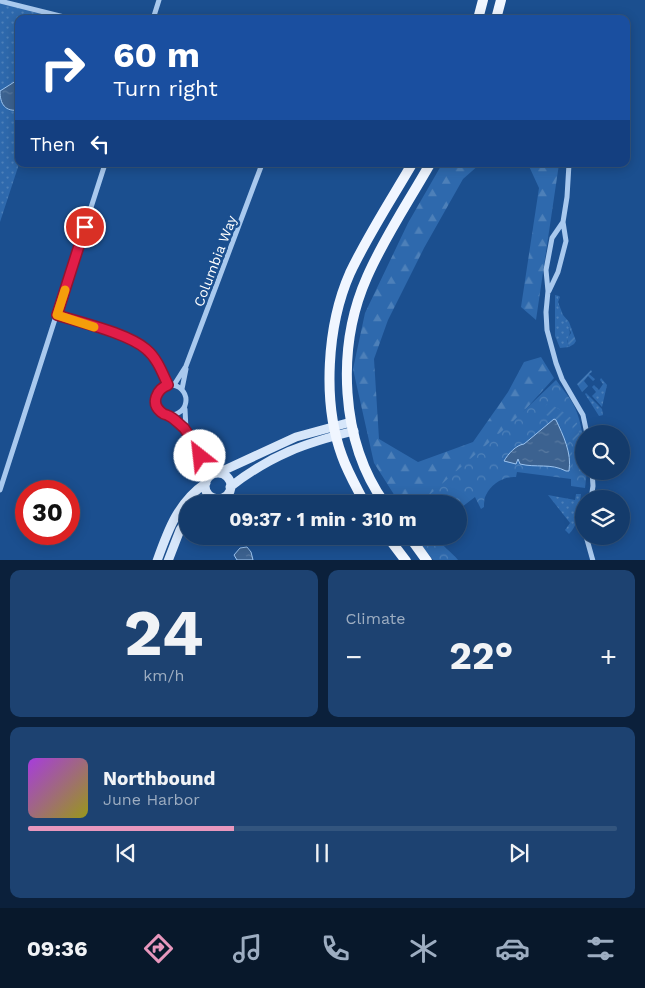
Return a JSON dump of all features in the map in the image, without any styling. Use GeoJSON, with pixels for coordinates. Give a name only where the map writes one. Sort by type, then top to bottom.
{"type":"FeatureCollection","features":[{"type":"Feature","properties":{"kind":"main road"},"geometry":{"type":"LineString","coordinates":[[479,15],[483,0]]}},
{"type":"Feature","properties":{"kind":"main road"},"geometry":{"type":"LineString","coordinates":[[497,15],[501,0]]}},
{"type":"Feature","properties":{"kind":"main road"},"geometry":{"type":"LineString","coordinates":[[360,495],[346,468],[335,431],[330,358],[336,319],[350,274],[410,167]]}},
{"type":"Feature","properties":{"kind":"main road"},"geometry":{"type":"LineString","coordinates":[[380,495],[368,471],[352,426],[347,384],[348,344],[356,307],[367,277],[428,167]]}},
{"type":"Feature","properties":{"kind":"main road"},"geometry":{"type":"LineString","coordinates":[[394,545],[406,560]]}},
{"type":"Feature","properties":{"kind":"main road"},"geometry":{"type":"LineString","coordinates":[[416,545],[428,560]]}},
{"type":"Feature","properties":{"kind":"street"},"geometry":{"type":"LineString","coordinates":[[154,15],[159,0]]}},
{"type":"Feature","properties":{"kind":"street"},"geometry":{"type":"LineString","coordinates":[[0,1],[56,15]]}},
{"type":"Feature","properties":{"kind":"street"},"geometry":{"type":"LineString","coordinates":[[0,490],[104,167]]}},
{"type":"Feature","properties":{"kind":"street","name":"Columbia Way"},"geometry":{"type":"LineString","coordinates":[[182,389],[186,366],[261,167]]}},
{"type":"Feature","properties":{"kind":"street"},"geometry":{"type":"LineString","coordinates":[[548,291],[558,272],[566,241],[563,222],[569,167]]}},
{"type":"Feature","properties":{"kind":"street"},"geometry":{"type":"LineString","coordinates":[[563,222],[552,238],[546,270],[548,291],[546,312],[551,348],[562,379],[582,415],[585,425]]}},
{"type":"Feature","properties":{"kind":"street"},"geometry":{"type":"LineString","coordinates":[[57,315],[137,342],[153,357],[171,385],[182,389],[186,398],[186,431]]}},
{"type":"Feature","properties":{"kind":"street","name":"Columbia Way"},"geometry":{"type":"LineString","coordinates":[[171,385],[186,366]]}},
{"type":"Feature","properties":{"kind":"street"},"geometry":{"type":"LineString","coordinates":[[171,385],[159,390],[156,404],[161,412],[169,416],[186,431],[200,456],[217,473],[229,479],[231,495]]}},
{"type":"Feature","properties":{"kind":"street"},"geometry":{"type":"LineString","coordinates":[[169,416],[178,414],[185,407]]}},
{"type":"Feature","properties":{"kind":"street"},"geometry":{"type":"LineString","coordinates":[[157,560],[177,513],[192,493],[217,473],[286,441],[352,426]]}},
{"type":"Feature","properties":{"kind":"street"},"geometry":{"type":"LineString","coordinates":[[225,495],[248,473],[282,454],[335,431]]}},
{"type":"Feature","properties":{"kind":"street"},"geometry":{"type":"LineString","coordinates":[[200,456],[207,492],[212,495]]}},
{"type":"Feature","properties":{"kind":"street"},"geometry":{"type":"LineString","coordinates":[[168,560],[179,532]]}},
{"type":"Feature","properties":{"kind":"street"},"geometry":{"type":"LineString","coordinates":[[589,545],[593,560]]}},
{"type":"Feature","properties":{"kind":"green space"},"geometry":{"type":"Polygon","coordinates":[[[0,1],[51,15],[15,15],[15,167],[18,167],[0,222],[0,1]]]}},
{"type":"Feature","properties":{"kind":"green space"},"geometry":{"type":"Polygon","coordinates":[[[440,167],[477,167],[463,179],[424,248],[388,320],[374,359],[379,439],[418,462],[473,442],[508,392],[524,362],[541,357],[554,378],[525,410],[456,495],[394,495],[374,463],[353,369],[365,313],[408,223],[440,167]]]}},
{"type":"Feature","properties":{"kind":"green space"},"geometry":{"type":"Polygon","coordinates":[[[529,167],[559,167],[536,320],[521,307],[539,188],[529,167]]]}},
{"type":"Feature","properties":{"kind":"green space"},"geometry":{"type":"Polygon","coordinates":[[[555,295],[559,296],[559,308],[570,329],[567,340],[569,347],[560,348],[555,336],[555,295]]]}},
{"type":"Feature","properties":{"kind":"green space"},"geometry":{"type":"Polygon","coordinates":[[[558,302],[563,315],[569,322],[576,341],[569,347],[567,339],[571,333],[560,311],[558,302]]]}},
{"type":"Feature","properties":{"kind":"green space"},"geometry":{"type":"Polygon","coordinates":[[[591,370],[592,372],[589,374],[595,379],[593,381],[588,376],[584,381],[588,386],[582,392],[577,384],[591,370]]]}},
{"type":"Feature","properties":{"kind":"green space"},"geometry":{"type":"Polygon","coordinates":[[[601,378],[607,385],[602,407],[592,396],[596,392],[592,387],[594,385],[599,390],[603,384],[600,380],[601,378]]]}},
{"type":"Feature","properties":{"kind":"green space"},"geometry":{"type":"Polygon","coordinates":[[[556,380],[572,402],[579,418],[581,425],[575,425],[575,480],[586,480],[585,488],[571,486],[571,479],[517,472],[516,477],[503,479],[491,487],[485,498],[484,507],[481,509],[475,497],[467,503],[467,495],[429,495],[510,424],[556,380]]]}},
{"type":"Feature","properties":{"kind":"green space"},"geometry":{"type":"Polygon","coordinates":[[[586,393],[602,409],[603,415],[599,416],[586,393]]]}},
{"type":"Feature","properties":{"kind":"green space"},"geometry":{"type":"Polygon","coordinates":[[[547,404],[558,409],[577,423],[577,425],[575,425],[575,447],[571,423],[553,419],[542,412],[547,404]]]}},
{"type":"Feature","properties":{"kind":"green space"},"geometry":{"type":"Polygon","coordinates":[[[568,438],[572,449],[573,473],[569,471],[570,464],[564,439],[568,438]]]}},
{"type":"Feature","properties":{"kind":"green space"},"geometry":{"type":"Polygon","coordinates":[[[548,495],[575,500],[575,526],[569,534],[565,530],[570,523],[548,495]]]}},
{"type":"Feature","properties":{"kind":"green space"},"geometry":{"type":"Polygon","coordinates":[[[421,545],[444,545],[458,560],[433,560],[421,545]]]}},
{"type":"Feature","properties":{"kind":"water"},"geometry":{"type":"Polygon","coordinates":[[[15,82],[15,110],[10,110],[4,106],[0,91],[15,82]]]}},
{"type":"Feature","properties":{"kind":"water"},"geometry":{"type":"Polygon","coordinates":[[[554,419],[566,444],[570,464],[569,471],[549,466],[520,464],[518,459],[516,464],[504,461],[515,448],[524,444],[554,419]]]}},
{"type":"Feature","properties":{"kind":"water"},"geometry":{"type":"Polygon","coordinates":[[[247,547],[251,552],[253,560],[237,560],[234,555],[240,548],[247,547]]]}},
{"type":"Feature","properties":{"kind":"slow traffic"},"geometry":{"type":"LineString","coordinates":[[65,290],[57,315],[94,327]]}},
{"type":"Feature","properties":{"kind":"route"},"geometry":{"type":"LineString","coordinates":[[85,227],[57,315],[114,333],[137,342],[147,350],[159,364],[168,385],[163,386],[156,394],[158,408],[161,412],[179,423],[186,431],[200,456]]}}]}
